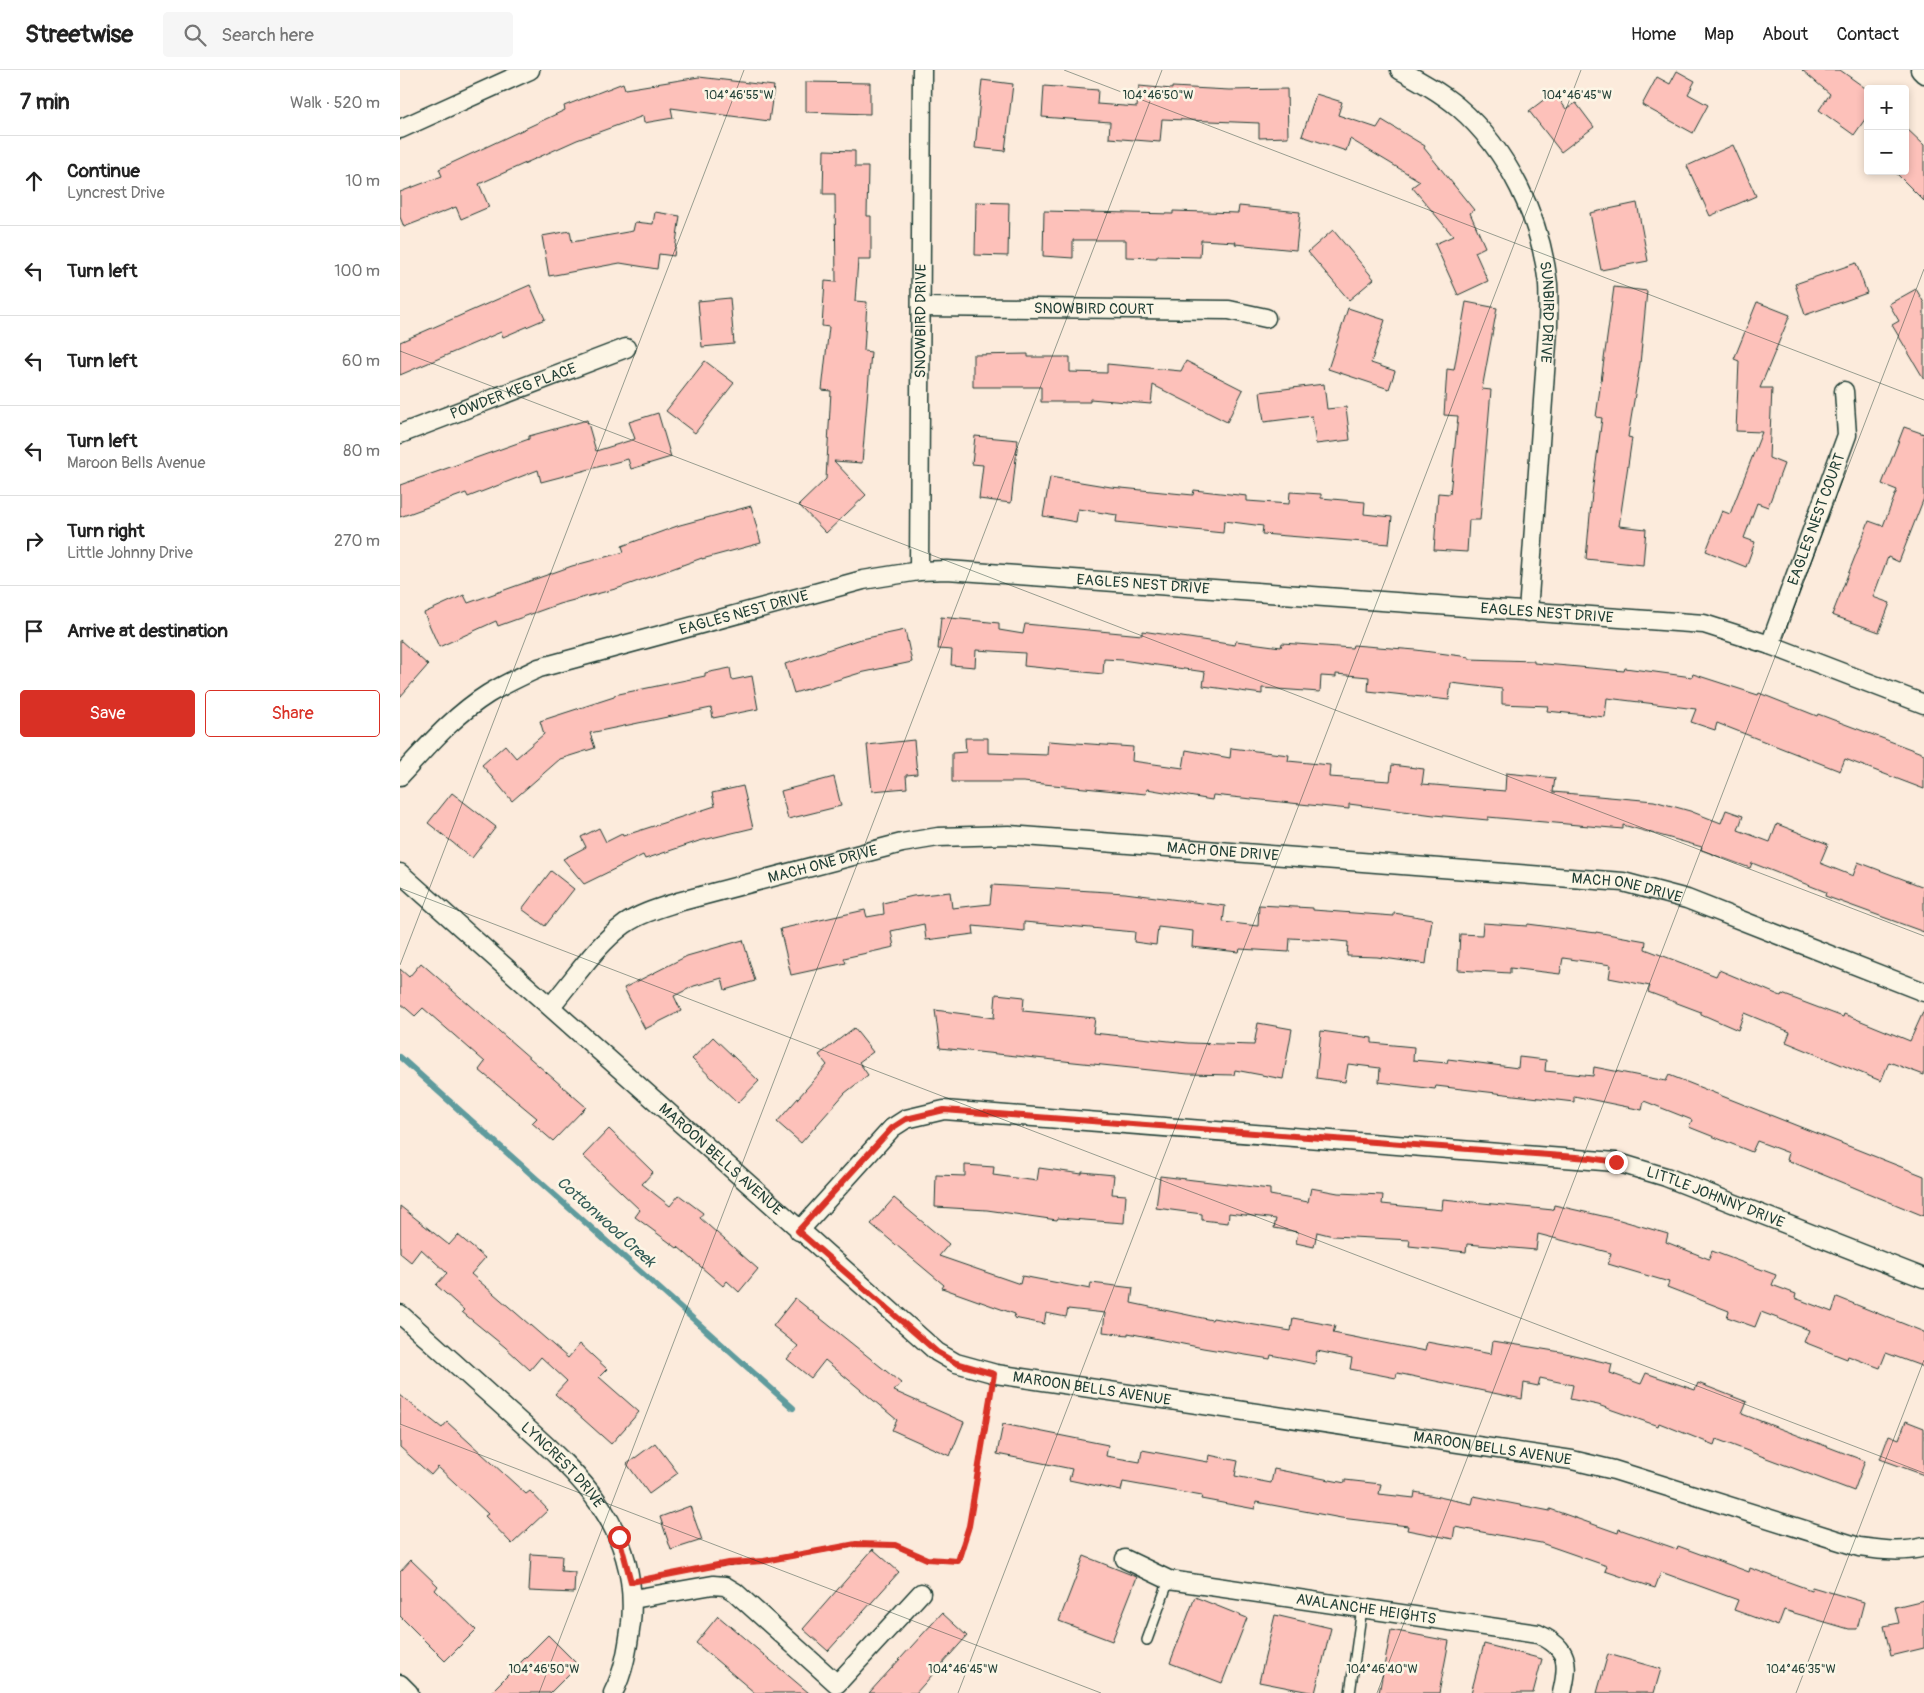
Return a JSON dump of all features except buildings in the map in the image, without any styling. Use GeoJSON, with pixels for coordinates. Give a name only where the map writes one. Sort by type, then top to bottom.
{"type":"FeatureCollection","features":[{"type":"Feature","properties":{"kind":"street"},"geometry":{"type":"LineString","coordinates":[[400,129],[530,70]]}},
{"type":"Feature","properties":{"kind":"street","name":"SNOWBIRD DRIVE"},"geometry":{"type":"LineString","coordinates":[[919,571],[922,70]]}},
{"type":"Feature","properties":{"kind":"street","name":"SUNBIRD DRIVE"},"geometry":{"type":"LineString","coordinates":[[1400,70],[1428,85],[1458,108],[1485,136],[1508,169],[1529,209],[1541,247],[1548,284],[1548,330],[1528,612]]}},
{"type":"Feature","properties":{"kind":"street"},"geometry":{"type":"LineString","coordinates":[[1920,70],[1924,74]]}},
{"type":"Feature","properties":{"kind":"street","name":"SNOWBIRD COURT"},"geometry":{"type":"LineString","coordinates":[[922,307],[1229,310],[1266,318]]}},
{"type":"Feature","properties":{"kind":"street","name":"POWDER KEG PLACE"},"geometry":{"type":"LineString","coordinates":[[400,434],[626,348]]}},
{"type":"Feature","properties":{"kind":"street","name":"EAGLES NEST COURT"},"geometry":{"type":"LineString","coordinates":[[1770,645],[1847,435],[1844,391]]}},
{"type":"Feature","properties":{"kind":"street","name":"EAGLES NEST DRIVE"},"geometry":{"type":"LineString","coordinates":[[400,776],[440,732],[465,711],[492,691],[539,668],[862,580],[919,571],[975,571],[1704,624],[1770,645],[1924,704]]}},
{"type":"Feature","properties":{"kind":"street","name":"MACH ONE DRIVE"},"geometry":{"type":"LineString","coordinates":[[551,1006],[603,943],[626,924],[646,913],[678,902],[902,843],[980,835],[1008,835],[1622,882],[1687,899],[1924,992]]}},
{"type":"Feature","properties":{"kind":"street","name":"MAROON BELLS AVENUE"},"geometry":{"type":"LineString","coordinates":[[400,873],[551,1006],[798,1231],[937,1352],[956,1363],[994,1374],[1572,1460],[1614,1470],[1859,1547],[1884,1551],[1913,1550],[1924,1547]]}},
{"type":"Feature","properties":{"kind":"street","name":"LITTLE JOHNNY DRIVE"},"geometry":{"type":"LineString","coordinates":[[798,1231],[892,1128],[906,1119],[944,1110],[1590,1158],[1616,1162],[1666,1177],[1924,1278]]}},
{"type":"Feature","properties":{"kind":"street","name":"LYNCREST DRIVE"},"geometry":{"type":"LineString","coordinates":[[400,1314],[568,1465],[596,1498],[619,1537],[627,1559],[633,1600],[629,1644],[618,1683],[613,1693]]}},
{"type":"Feature","properties":{"kind":"street","name":"AVALANCHE HEIGHTS"},"geometry":{"type":"LineString","coordinates":[[1124,1558],[1169,1580],[1538,1634],[1550,1639],[1562,1652],[1568,1668],[1562,1693]]}},
{"type":"Feature","properties":{"kind":"street"},"geometry":{"type":"LineString","coordinates":[[633,1600],[713,1585],[725,1586],[735,1592],[842,1688],[921,1593]]}},
{"type":"Feature","properties":{"kind":"street"},"geometry":{"type":"LineString","coordinates":[[400,1684],[410,1693]]}},
{"type":"Feature","properties":{"kind":"lane"},"geometry":{"type":"LineString","coordinates":[[1147,1640],[1169,1580]]}},
{"type":"Feature","properties":{"kind":"lane"},"geometry":{"type":"LineString","coordinates":[[1350,1693],[1362,1608]]}},
{"type":"Feature","properties":{"kind":"path"},"geometry":{"type":"LineString","coordinates":[[710,1567],[764,1561],[856,1544],[895,1545],[927,1559],[958,1561],[969,1526],[994,1374]]}},
{"type":"Feature","properties":{"kind":"waterway","name":"Cottonwood Creek"},"geometry":{"type":"LineString","coordinates":[[400,1057],[793,1408]]}},
{"type":"Feature","properties":{"kind":"route"},"geometry":{"type":"LineString","coordinates":[[619,1537],[627,1559],[631,1582],[728,1563],[764,1561],[856,1544],[895,1545],[927,1559],[958,1561],[969,1526],[994,1374],[956,1363],[937,1352],[798,1231],[877,1143],[892,1128],[906,1119],[944,1110],[1590,1158],[1616,1162]]}}]}
